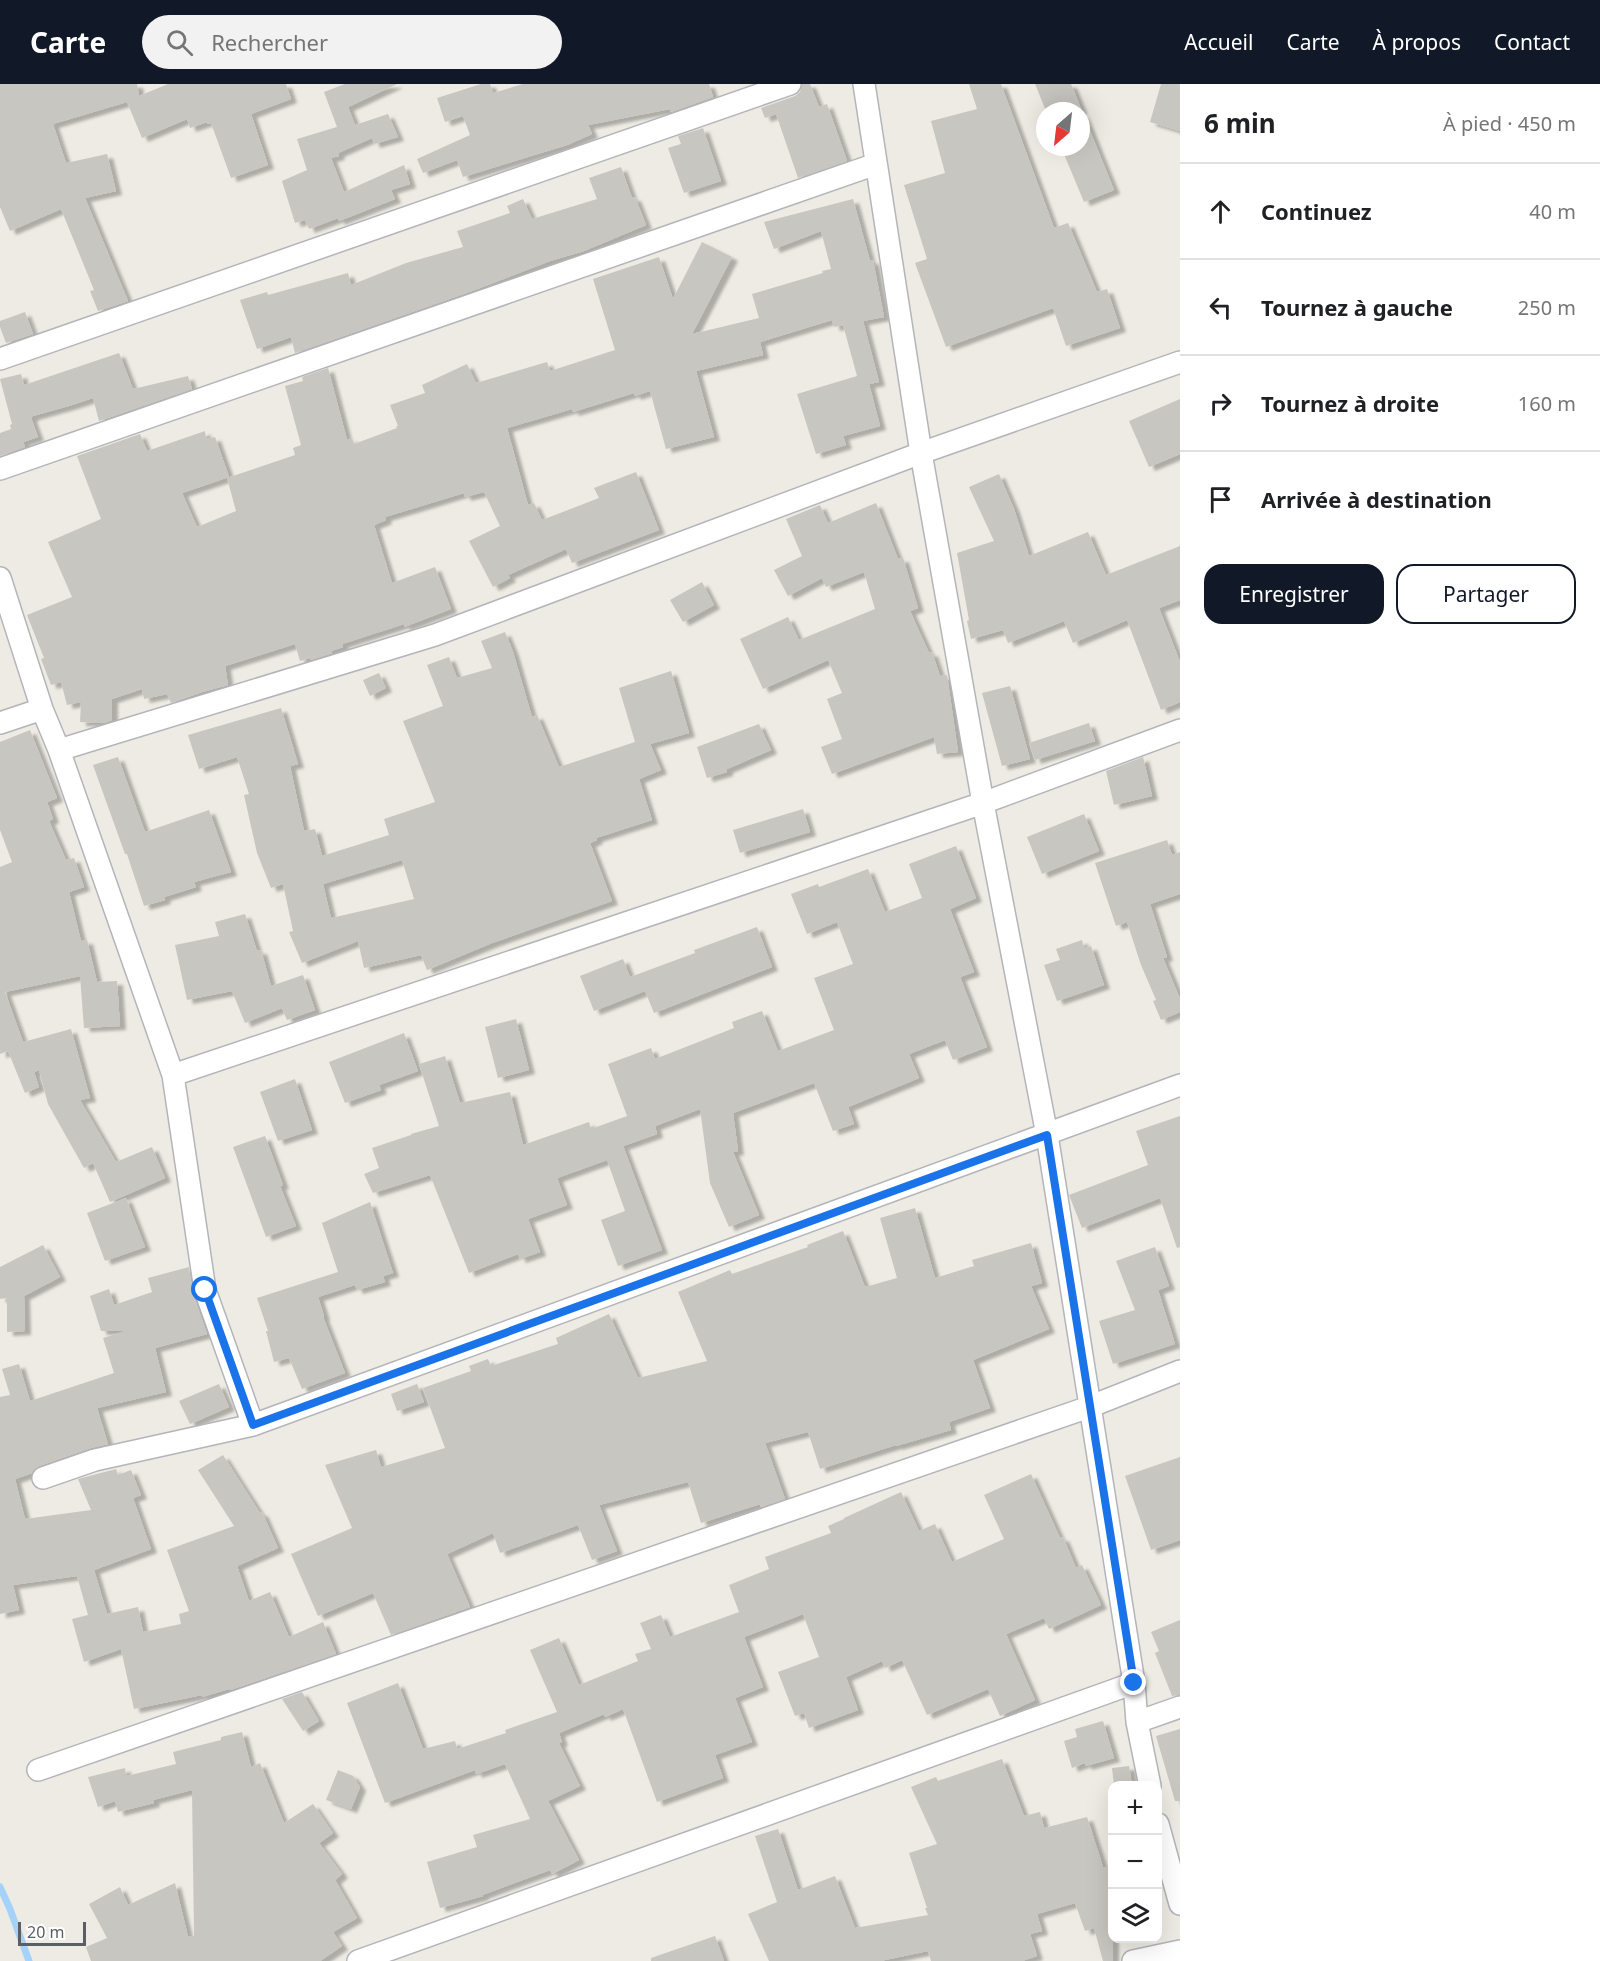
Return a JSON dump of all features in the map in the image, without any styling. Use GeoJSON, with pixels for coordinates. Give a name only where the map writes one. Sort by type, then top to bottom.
{"type":"FeatureCollection","features":[{"type":"Feature","properties":{"kind":"street"},"geometry":{"type":"LineString","coordinates":[[0,359],[790,84]]}},
{"type":"Feature","properties":{"kind":"street"},"geometry":{"type":"LineString","coordinates":[[864,84],[921,453],[983,803],[1047,1135],[1134,1683],[1137,1722],[1149,1781]]}},
{"type":"Feature","properties":{"kind":"street"},"geometry":{"type":"LineString","coordinates":[[0,470],[876,164]]}},
{"type":"Feature","properties":{"kind":"street"},"geometry":{"type":"LineString","coordinates":[[59,750],[435,635],[921,453],[1180,362]]}},
{"type":"Feature","properties":{"kind":"street"},"geometry":{"type":"LineString","coordinates":[[0,578],[42,709],[59,750],[173,1075],[205,1290],[253,1425]]}},
{"type":"Feature","properties":{"kind":"street"},"geometry":{"type":"LineString","coordinates":[[0,723],[42,709]]}},
{"type":"Feature","properties":{"kind":"street"},"geometry":{"type":"LineString","coordinates":[[173,1075],[983,803],[1180,730]]}},
{"type":"Feature","properties":{"kind":"street"},"geometry":{"type":"LineString","coordinates":[[43,1478],[95,1460],[253,1425],[1180,1086]]}},
{"type":"Feature","properties":{"kind":"street"},"geometry":{"type":"LineString","coordinates":[[38,1770],[1089,1407],[1180,1371]]}},
{"type":"Feature","properties":{"kind":"street"},"geometry":{"type":"LineString","coordinates":[[358,1961],[1134,1683]]}},
{"type":"Feature","properties":{"kind":"street"},"geometry":{"type":"LineString","coordinates":[[1137,1722],[1180,1707]]}},
{"type":"Feature","properties":{"kind":"street"},"geometry":{"type":"LineString","coordinates":[[1161,1835],[1180,1904]]}},
{"type":"Feature","properties":{"kind":"street"},"geometry":{"type":"LineString","coordinates":[[1133,1961],[1180,1951]]}},
{"type":"Feature","properties":{"kind":"building"},"geometry":{"type":"Polygon","coordinates":[[[0,84],[137,84],[139,96],[168,84],[286,84],[291,99],[251,114],[268,165],[231,178],[211,123],[207,122],[190,128],[187,119],[142,138],[127,102],[53,124],[66,163],[107,154],[116,191],[85,198],[128,301],[98,311],[90,291],[94,290],[61,209],[10,231],[0,207],[0,84]]]}},
{"type":"Feature","properties":{"kind":"building"},"geometry":{"type":"Polygon","coordinates":[[[345,84],[397,84],[348,107],[355,125],[388,114],[398,137],[374,144],[372,138],[331,158],[344,192],[404,165],[410,184],[391,190],[395,199],[339,221],[338,218],[309,229],[305,220],[295,223],[282,181],[307,170],[297,139],[337,127],[324,92],[345,84]]]}},
{"type":"Feature","properties":{"kind":"building"},"geometry":{"type":"Polygon","coordinates":[[[481,84],[490,84],[493,93],[523,84],[709,84],[713,97],[671,112],[670,109],[588,125],[592,134],[567,145],[463,177],[457,160],[423,173],[417,159],[470,135],[463,116],[445,122],[437,98],[481,84]]]}},
{"type":"Feature","properties":{"kind":"building"},"geometry":{"type":"Polygon","coordinates":[[[802,84],[810,84],[819,107],[827,104],[847,161],[798,178],[776,114],[765,118],[761,108],[795,96],[800,92],[802,84]]]}},
{"type":"Feature","properties":{"kind":"building"},"geometry":{"type":"Polygon","coordinates":[[[969,84],[1001,84],[1054,228],[1068,223],[1097,292],[1107,289],[1120,328],[1066,346],[1053,308],[946,347],[915,263],[927,259],[904,185],[945,173],[931,121],[977,109],[969,84]]]}},
{"type":"Feature","properties":{"kind":"building"},"geometry":{"type":"Polygon","coordinates":[[[1035,84],[1071,84],[1078,102],[1042,102],[1035,84]]]}},
{"type":"Feature","properties":{"kind":"building"},"geometry":{"type":"Polygon","coordinates":[[[1161,84],[1180,84],[1180,131],[1150,122],[1161,84]]]}},
{"type":"Feature","properties":{"kind":"building"},"geometry":{"type":"Polygon","coordinates":[[[703,128],[721,181],[684,193],[668,148],[681,144],[678,136],[703,128]]]}},
{"type":"Feature","properties":{"kind":"building"},"geometry":{"type":"Polygon","coordinates":[[[1090,131],[1114,190],[1084,202],[1065,156],[1090,156],[1090,131]]]}},
{"type":"Feature","properties":{"kind":"building"},"geometry":{"type":"Polygon","coordinates":[[[621,167],[632,198],[635,197],[646,225],[584,251],[550,261],[295,353],[291,337],[257,349],[240,300],[267,292],[268,295],[348,273],[351,285],[406,263],[463,247],[457,231],[510,213],[507,206],[523,199],[532,219],[597,199],[589,178],[621,167]]]}},
{"type":"Feature","properties":{"kind":"building"},"geometry":{"type":"Polygon","coordinates":[[[853,199],[870,261],[873,260],[884,317],[863,321],[879,382],[869,384],[880,426],[843,436],[846,445],[816,454],[797,394],[857,376],[843,325],[834,327],[832,320],[760,342],[763,355],[696,371],[714,437],[666,449],[650,391],[635,396],[634,393],[573,412],[572,409],[507,428],[528,505],[534,503],[542,520],[599,498],[594,488],[636,472],[659,530],[572,563],[566,549],[508,575],[510,578],[493,587],[469,541],[500,526],[484,492],[465,497],[464,493],[385,517],[386,520],[374,525],[392,583],[435,567],[451,609],[404,627],[404,624],[342,644],[343,647],[331,651],[332,653],[311,660],[310,658],[300,661],[295,644],[225,666],[228,685],[171,703],[167,694],[144,699],[142,689],[112,699],[112,720],[104,723],[80,722],[81,702],[67,705],[61,682],[51,685],[41,659],[44,658],[27,615],[72,597],[48,542],[101,519],[77,456],[140,434],[147,451],[205,431],[206,439],[215,437],[229,477],[182,493],[197,527],[236,511],[227,478],[295,455],[293,448],[301,445],[285,386],[303,381],[302,377],[328,368],[347,440],[352,438],[354,444],[397,428],[390,405],[425,393],[422,385],[467,364],[476,383],[547,362],[550,371],[615,350],[593,279],[659,257],[673,299],[702,242],[732,257],[692,334],[759,318],[752,294],[831,269],[821,231],[774,249],[764,222],[853,199]]]}},
{"type":"Feature","properties":{"kind":"building"},"geometry":{"type":"Polygon","coordinates":[[[25,312],[33,334],[6,343],[0,321],[25,312]]]}},
{"type":"Feature","properties":{"kind":"building"},"geometry":{"type":"Polygon","coordinates":[[[119,353],[133,389],[188,376],[192,389],[99,421],[93,398],[33,416],[31,418],[38,437],[23,442],[25,447],[0,456],[0,433],[11,429],[12,424],[0,379],[21,374],[24,385],[119,353]]]}},
{"type":"Feature","properties":{"kind":"building"},"geometry":{"type":"Polygon","coordinates":[[[1180,399],[1180,454],[1149,467],[1129,421],[1180,399]]]}},
{"type":"Feature","properties":{"kind":"building"},"geometry":{"type":"Polygon","coordinates":[[[999,474],[1014,509],[1029,556],[1088,532],[1106,575],[1180,546],[1180,600],[1159,608],[1180,662],[1180,702],[1161,710],[1127,620],[1073,643],[1064,621],[1008,643],[1003,630],[971,639],[957,553],[994,541],[969,487],[999,474]]]}},
{"type":"Feature","properties":{"kind":"building"},"geometry":{"type":"Polygon","coordinates":[[[876,503],[898,559],[903,558],[918,608],[910,611],[929,653],[932,652],[940,676],[947,675],[958,752],[937,754],[934,737],[832,774],[821,747],[842,739],[827,699],[842,693],[828,660],[763,689],[740,639],[788,617],[799,640],[875,609],[864,572],[826,587],[822,578],[788,596],[774,570],[802,556],[786,519],[820,505],[828,523],[876,503]]]}},
{"type":"Feature","properties":{"kind":"building"},"geometry":{"type":"Polygon","coordinates":[[[702,582],[714,605],[683,622],[670,600],[702,582]]]}},
{"type":"Feature","properties":{"kind":"building"},"geometry":{"type":"Polygon","coordinates":[[[505,632],[532,717],[537,715],[559,767],[635,742],[619,688],[671,671],[689,733],[650,744],[661,770],[639,779],[652,820],[596,838],[597,840],[590,843],[612,901],[492,943],[427,970],[421,955],[364,968],[358,941],[302,963],[289,932],[293,931],[283,884],[271,888],[257,853],[244,795],[249,794],[237,757],[199,769],[188,735],[281,708],[298,764],[290,766],[304,831],[315,829],[322,856],[389,835],[384,819],[435,802],[403,721],[443,706],[427,665],[449,657],[457,678],[492,668],[481,641],[505,632]],[[402,860],[323,884],[331,918],[414,899],[402,860]]]}},
{"type":"Feature","properties":{"kind":"building"},"geometry":{"type":"Polygon","coordinates":[[[379,673],[386,688],[370,696],[363,680],[379,673]]]}},
{"type":"Feature","properties":{"kind":"building"},"geometry":{"type":"Polygon","coordinates":[[[1010,686],[1030,759],[1002,766],[982,693],[1010,686]]]}},
{"type":"Feature","properties":{"kind":"building"},"geometry":{"type":"Polygon","coordinates":[[[1089,723],[1095,741],[1035,760],[1029,743],[1089,723]]]}},
{"type":"Feature","properties":{"kind":"building"},"geometry":{"type":"Polygon","coordinates":[[[759,724],[771,750],[727,769],[727,772],[707,778],[697,747],[759,724]]]}},
{"type":"Feature","properties":{"kind":"building"},"geometry":{"type":"Polygon","coordinates":[[[30,730],[57,798],[47,802],[53,819],[49,821],[66,860],[74,858],[84,887],[69,892],[81,941],[87,940],[97,982],[117,981],[120,1026],[84,1028],[80,976],[5,992],[23,1042],[71,1029],[90,1098],[80,1100],[116,1162],[152,1147],[165,1178],[110,1202],[93,1163],[84,1168],[48,1104],[39,1070],[34,1072],[39,1087],[25,1093],[8,1051],[0,1054],[0,867],[12,862],[0,830],[0,742],[30,730]]]}},
{"type":"Feature","properties":{"kind":"building"},"geometry":{"type":"Polygon","coordinates":[[[118,757],[145,832],[209,810],[231,872],[194,882],[196,887],[144,906],[93,765],[118,757]]]}},
{"type":"Feature","properties":{"kind":"building"},"geometry":{"type":"Polygon","coordinates":[[[1143,757],[1152,796],[1114,805],[1106,771],[1143,757]]]}},
{"type":"Feature","properties":{"kind":"building"},"geometry":{"type":"Polygon","coordinates":[[[803,809],[810,832],[740,853],[733,830],[803,809]]]}},
{"type":"Feature","properties":{"kind":"building"},"geometry":{"type":"Polygon","coordinates":[[[1084,814],[1099,851],[1042,874],[1027,837],[1084,814]]]}},
{"type":"Feature","properties":{"kind":"building"},"geometry":{"type":"Polygon","coordinates":[[[1167,840],[1172,855],[1180,852],[1180,894],[1150,904],[1167,957],[1163,958],[1180,999],[1180,1012],[1161,1020],[1153,1001],[1156,1000],[1141,965],[1127,922],[1116,926],[1095,863],[1167,840]]]}},
{"type":"Feature","properties":{"kind":"building"},"geometry":{"type":"Polygon","coordinates":[[[956,846],[976,898],[950,909],[974,972],[960,977],[987,1047],[953,1060],[945,1040],[909,1054],[919,1078],[848,1107],[854,1124],[833,1131],[814,1083],[733,1113],[738,1151],[733,1152],[759,1215],[729,1227],[710,1183],[700,1109],[655,1126],[657,1134],[623,1146],[662,1250],[618,1266],[601,1220],[625,1211],[607,1160],[557,1178],[567,1205],[528,1219],[540,1252],[520,1259],[518,1254],[469,1273],[430,1175],[373,1193],[364,1174],[379,1168],[372,1148],[439,1126],[419,1064],[445,1056],[460,1103],[510,1092],[523,1145],[589,1122],[591,1129],[627,1116],[608,1064],[651,1048],[655,1059],[734,1028],[732,1022],[762,1011],[778,1051],[834,1030],[814,978],[853,964],[837,922],[807,934],[791,894],[818,884],[819,887],[868,869],[885,912],[922,898],[909,864],[956,846]]]}},
{"type":"Feature","properties":{"kind":"building"},"geometry":{"type":"Polygon","coordinates":[[[245,914],[257,951],[261,950],[271,986],[303,975],[315,1010],[287,1020],[282,1008],[245,1023],[232,991],[187,1000],[175,945],[219,936],[215,922],[245,914]]]}},
{"type":"Feature","properties":{"kind":"building"},"geometry":{"type":"Polygon","coordinates":[[[757,927],[772,967],[654,1013],[645,991],[594,1011],[580,976],[623,959],[630,977],[757,927]]]}},
{"type":"Feature","properties":{"kind":"building"},"geometry":{"type":"Polygon","coordinates":[[[1082,940],[1084,948],[1091,946],[1104,985],[1057,1001],[1044,965],[1060,960],[1056,949],[1082,940]]]}},
{"type":"Feature","properties":{"kind":"building"},"geometry":{"type":"Polygon","coordinates":[[[516,1019],[529,1070],[498,1078],[485,1027],[516,1019]]]}},
{"type":"Feature","properties":{"kind":"building"},"geometry":{"type":"Polygon","coordinates":[[[404,1033],[418,1071],[379,1085],[381,1090],[345,1103],[329,1062],[404,1033]]]}},
{"type":"Feature","properties":{"kind":"building"},"geometry":{"type":"Polygon","coordinates":[[[295,1079],[312,1130],[278,1141],[260,1092],[295,1079]]]}},
{"type":"Feature","properties":{"kind":"building"},"geometry":{"type":"Polygon","coordinates":[[[1180,1116],[1180,1247],[1177,1248],[1160,1198],[1082,1228],[1069,1195],[1148,1165],[1136,1131],[1180,1116]]]}},
{"type":"Feature","properties":{"kind":"building"},"geometry":{"type":"Polygon","coordinates":[[[265,1136],[283,1185],[280,1186],[296,1226],[266,1237],[233,1147],[265,1136]]]}},
{"type":"Feature","properties":{"kind":"building"},"geometry":{"type":"Polygon","coordinates":[[[126,1198],[145,1247],[105,1261],[87,1213],[126,1198]]]}},
{"type":"Feature","properties":{"kind":"building"},"geometry":{"type":"Polygon","coordinates":[[[370,1202],[393,1273],[383,1276],[385,1282],[357,1290],[355,1285],[318,1297],[323,1317],[345,1373],[302,1389],[289,1358],[274,1362],[266,1331],[268,1331],[257,1298],[338,1272],[322,1223],[370,1202]]]}},
{"type":"Feature","properties":{"kind":"building"},"geometry":{"type":"Polygon","coordinates":[[[915,1208],[935,1278],[974,1266],[972,1260],[1031,1243],[1042,1283],[1031,1286],[1049,1329],[973,1360],[990,1408],[949,1422],[951,1430],[820,1469],[808,1432],[765,1443],[785,1499],[761,1507],[760,1504],[701,1523],[688,1482],[599,1505],[617,1551],[592,1560],[578,1525],[500,1553],[493,1533],[447,1554],[470,1607],[391,1635],[373,1593],[318,1616],[291,1554],[352,1528],[325,1465],[376,1450],[381,1467],[445,1448],[423,1388],[471,1371],[469,1366],[488,1359],[491,1366],[558,1344],[556,1338],[609,1314],[638,1378],[707,1361],[678,1292],[730,1270],[732,1274],[808,1247],[807,1245],[843,1231],[865,1287],[897,1278],[880,1218],[915,1208]]]}},
{"type":"Feature","properties":{"kind":"building"},"geometry":{"type":"Polygon","coordinates":[[[43,1245],[60,1277],[24,1296],[25,1331],[7,1332],[7,1298],[0,1299],[0,1267],[43,1245]]]}},
{"type":"Feature","properties":{"kind":"building"},"geometry":{"type":"Polygon","coordinates":[[[1155,1247],[1169,1286],[1158,1290],[1175,1344],[1113,1364],[1099,1321],[1135,1310],[1116,1261],[1155,1247]]]}},
{"type":"Feature","properties":{"kind":"building"},"geometry":{"type":"Polygon","coordinates":[[[189,1267],[193,1294],[207,1334],[155,1348],[166,1392],[97,1408],[108,1444],[39,1466],[32,1473],[15,1479],[25,1519],[91,1510],[78,1479],[116,1469],[118,1475],[131,1470],[141,1495],[133,1498],[151,1549],[94,1570],[107,1614],[138,1607],[143,1632],[181,1624],[179,1614],[189,1611],[167,1550],[234,1526],[198,1470],[223,1455],[260,1513],[262,1512],[278,1548],[237,1566],[249,1601],[270,1592],[289,1637],[323,1622],[336,1654],[230,1690],[134,1709],[121,1649],[84,1662],[72,1619],[88,1615],[77,1576],[13,1585],[19,1610],[0,1614],[0,1397],[10,1395],[2,1369],[19,1364],[30,1401],[114,1373],[103,1338],[126,1331],[101,1331],[90,1296],[109,1289],[114,1305],[152,1292],[148,1278],[189,1267]]]}},
{"type":"Feature","properties":{"kind":"building"},"geometry":{"type":"Polygon","coordinates":[[[219,1384],[229,1407],[190,1424],[179,1401],[219,1384]]]}},
{"type":"Feature","properties":{"kind":"building"},"geometry":{"type":"Polygon","coordinates":[[[417,1384],[424,1402],[397,1411],[391,1394],[417,1384]]]}},
{"type":"Feature","properties":{"kind":"building"},"geometry":{"type":"Polygon","coordinates":[[[1180,1457],[1180,1540],[1151,1550],[1125,1476],[1180,1457]]]}},
{"type":"Feature","properties":{"kind":"building"},"geometry":{"type":"Polygon","coordinates":[[[1031,1474],[1076,1568],[1082,1565],[1101,1605],[1049,1629],[1044,1618],[1006,1634],[1035,1700],[1000,1716],[988,1689],[927,1715],[902,1660],[885,1668],[882,1661],[846,1677],[858,1710],[809,1728],[804,1713],[795,1716],[778,1672],[819,1657],[803,1614],[744,1637],[763,1687],[735,1698],[752,1742],[715,1755],[723,1778],[657,1802],[623,1709],[605,1717],[604,1714],[559,1733],[562,1742],[559,1743],[580,1786],[548,1801],[579,1860],[552,1874],[550,1870],[483,1896],[440,1908],[427,1862],[477,1847],[473,1835],[530,1819],[505,1764],[476,1774],[475,1770],[385,1803],[347,1703],[398,1683],[423,1749],[455,1741],[457,1749],[506,1733],[505,1730],[557,1712],[530,1650],[559,1638],[579,1685],[638,1661],[635,1654],[651,1649],[640,1623],[661,1615],[670,1637],[739,1612],[729,1585],[769,1569],[765,1557],[831,1533],[828,1526],[901,1492],[919,1531],[935,1524],[952,1562],[1004,1539],[984,1495],[1031,1474]]]}},
{"type":"Feature","properties":{"kind":"building"},"geometry":{"type":"Polygon","coordinates":[[[1180,1620],[1180,1695],[1172,1696],[1155,1653],[1159,1651],[1151,1632],[1180,1620]]]}},
{"type":"Feature","properties":{"kind":"building"},"geometry":{"type":"Polygon","coordinates":[[[302,1692],[319,1721],[303,1731],[282,1699],[302,1692]]]}},
{"type":"Feature","properties":{"kind":"building"},"geometry":{"type":"Polygon","coordinates":[[[1103,1721],[1114,1758],[1086,1766],[1085,1763],[1072,1768],[1064,1741],[1077,1737],[1075,1729],[1103,1721]]]}},
{"type":"Feature","properties":{"kind":"building"},"geometry":{"type":"Polygon","coordinates":[[[1180,1729],[1180,1801],[1175,1801],[1156,1736],[1180,1729]]]}},
{"type":"Feature","properties":{"kind":"building"},"geometry":{"type":"Polygon","coordinates":[[[242,1732],[251,1767],[260,1763],[284,1823],[313,1804],[333,1833],[319,1843],[342,1874],[335,1880],[357,1918],[333,1932],[342,1946],[320,1961],[91,1961],[86,1947],[107,1938],[89,1904],[120,1887],[128,1905],[175,1883],[188,1937],[194,1936],[192,1790],[118,1812],[115,1801],[98,1807],[88,1777],[125,1768],[126,1776],[176,1764],[173,1752],[221,1740],[221,1737],[242,1732]]]}},
{"type":"Feature","properties":{"kind":"building"},"geometry":{"type":"Polygon","coordinates":[[[1002,1759],[1024,1816],[1040,1812],[1044,1828],[1087,1817],[1103,1867],[1108,1867],[1108,1943],[1113,1943],[1113,1961],[1103,1961],[1094,1928],[1085,1931],[1075,1903],[1037,1914],[1042,1931],[1030,1934],[1037,1956],[1022,1961],[931,1961],[928,1951],[880,1961],[769,1961],[748,1914],[777,1902],[755,1836],[778,1829],[798,1890],[835,1876],[855,1928],[928,1915],[909,1853],[937,1844],[911,1787],[936,1777],[938,1781],[1002,1759]]]}},
{"type":"Feature","properties":{"kind":"building"},"geometry":{"type":"Polygon","coordinates":[[[1129,1766],[1131,1781],[1114,1781],[1112,1768],[1129,1766]]]}},
{"type":"Feature","properties":{"kind":"building"},"geometry":{"type":"Polygon","coordinates":[[[338,1770],[353,1776],[360,1787],[351,1809],[326,1800],[338,1770]]]}},
{"type":"Feature","properties":{"kind":"building"},"geometry":{"type":"Polygon","coordinates":[[[715,1936],[724,1961],[651,1961],[651,1958],[715,1936]]]}},
{"type":"Feature","properties":{"kind":"waterway"},"geometry":{"type":"LineString","coordinates":[[0,1887],[29,1961]]}},
{"type":"Feature","properties":{"kind":"route"},"geometry":{"type":"LineString","coordinates":[[205,1290],[253,1425],[1047,1135],[1134,1683]]}}]}
